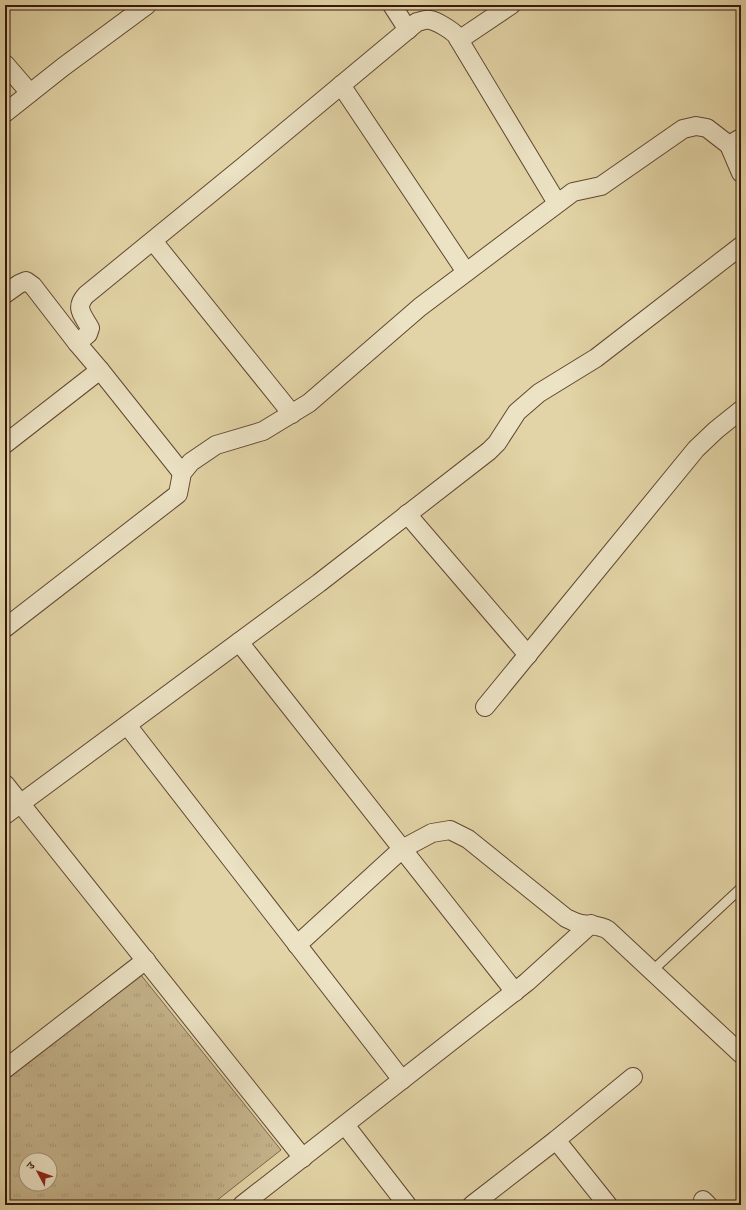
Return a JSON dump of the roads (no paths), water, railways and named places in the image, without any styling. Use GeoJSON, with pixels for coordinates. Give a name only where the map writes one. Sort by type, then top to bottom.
{"type":"FeatureCollection","features":[{"type":"Feature","properties":{"kind":"street"},"geometry":{"type":"LineString","coordinates":[[5,113],[63,67],[147,5]]}},
{"type":"Feature","properties":{"kind":"street"},"geometry":{"type":"LineString","coordinates":[[392,5],[408,30]]}},
{"type":"Feature","properties":{"kind":"street"},"geometry":{"type":"LineString","coordinates":[[459,40],[511,5]]}},
{"type":"Feature","properties":{"kind":"street"},"geometry":{"type":"LineString","coordinates":[[77,343],[88,334],[90,328],[79,308],[80,301],[86,295],[417,22],[432,20],[452,31],[459,40],[558,203]]}},
{"type":"Feature","properties":{"kind":"street"},"geometry":{"type":"LineString","coordinates":[[5,64],[30,93]]}},
{"type":"Feature","properties":{"kind":"street"},"geometry":{"type":"LineString","coordinates":[[342,85],[466,272]]}},
{"type":"Feature","properties":{"kind":"street"},"geometry":{"type":"LineString","coordinates":[[5,628],[178,494],[182,473],[191,462],[216,445],[263,431],[309,403],[420,307],[572,192],[601,186],[683,129],[696,126],[707,128],[735,141],[741,173]]}},
{"type":"Feature","properties":{"kind":"street"},"geometry":{"type":"LineString","coordinates":[[153,241],[292,414]]}},
{"type":"Feature","properties":{"kind":"street"},"geometry":{"type":"LineString","coordinates":[[5,815],[319,583],[497,443],[517,412],[540,393],[596,358],[741,246]]}},
{"type":"Feature","properties":{"kind":"street"},"geometry":{"type":"LineString","coordinates":[[5,294],[26,281],[33,286],[182,473]]}},
{"type":"Feature","properties":{"kind":"street"},"geometry":{"type":"LineString","coordinates":[[5,444],[100,370]]}},
{"type":"Feature","properties":{"kind":"street"},"geometry":{"type":"LineString","coordinates":[[485,707],[696,449],[716,430],[741,410]]}},
{"type":"Feature","properties":{"kind":"street"},"geometry":{"type":"LineString","coordinates":[[407,514],[528,655]]}},
{"type":"Feature","properties":{"kind":"street"},"geometry":{"type":"LineString","coordinates":[[239,642],[515,992]]}},
{"type":"Feature","properties":{"kind":"street"},"geometry":{"type":"LineString","coordinates":[[127,725],[402,1080]]}},
{"type":"Feature","properties":{"kind":"street"},"geometry":{"type":"LineString","coordinates":[[5,784],[303,1158]]}},
{"type":"Feature","properties":{"kind":"street"},"geometry":{"type":"LineString","coordinates":[[297,945],[402,849],[432,833],[450,830],[468,838],[566,918],[578,923],[591,924],[608,930],[741,1054]]}},
{"type":"Feature","properties":{"kind":"street"},"geometry":{"type":"LineString","coordinates":[[242,1205],[515,992],[591,924]]}},
{"type":"Feature","properties":{"kind":"street"},"geometry":{"type":"LineString","coordinates":[[5,1069],[146,960]]}},
{"type":"Feature","properties":{"kind":"street"},"geometry":{"type":"LineString","coordinates":[[472,1205],[556,1140],[633,1077]]}},
{"type":"Feature","properties":{"kind":"street"},"geometry":{"type":"LineString","coordinates":[[345,1125],[407,1205]]}},
{"type":"Feature","properties":{"kind":"street"},"geometry":{"type":"LineString","coordinates":[[556,1140],[608,1205]]}},
{"type":"Feature","properties":{"kind":"lane"},"geometry":{"type":"LineString","coordinates":[[652,971],[741,888]]}}]}
